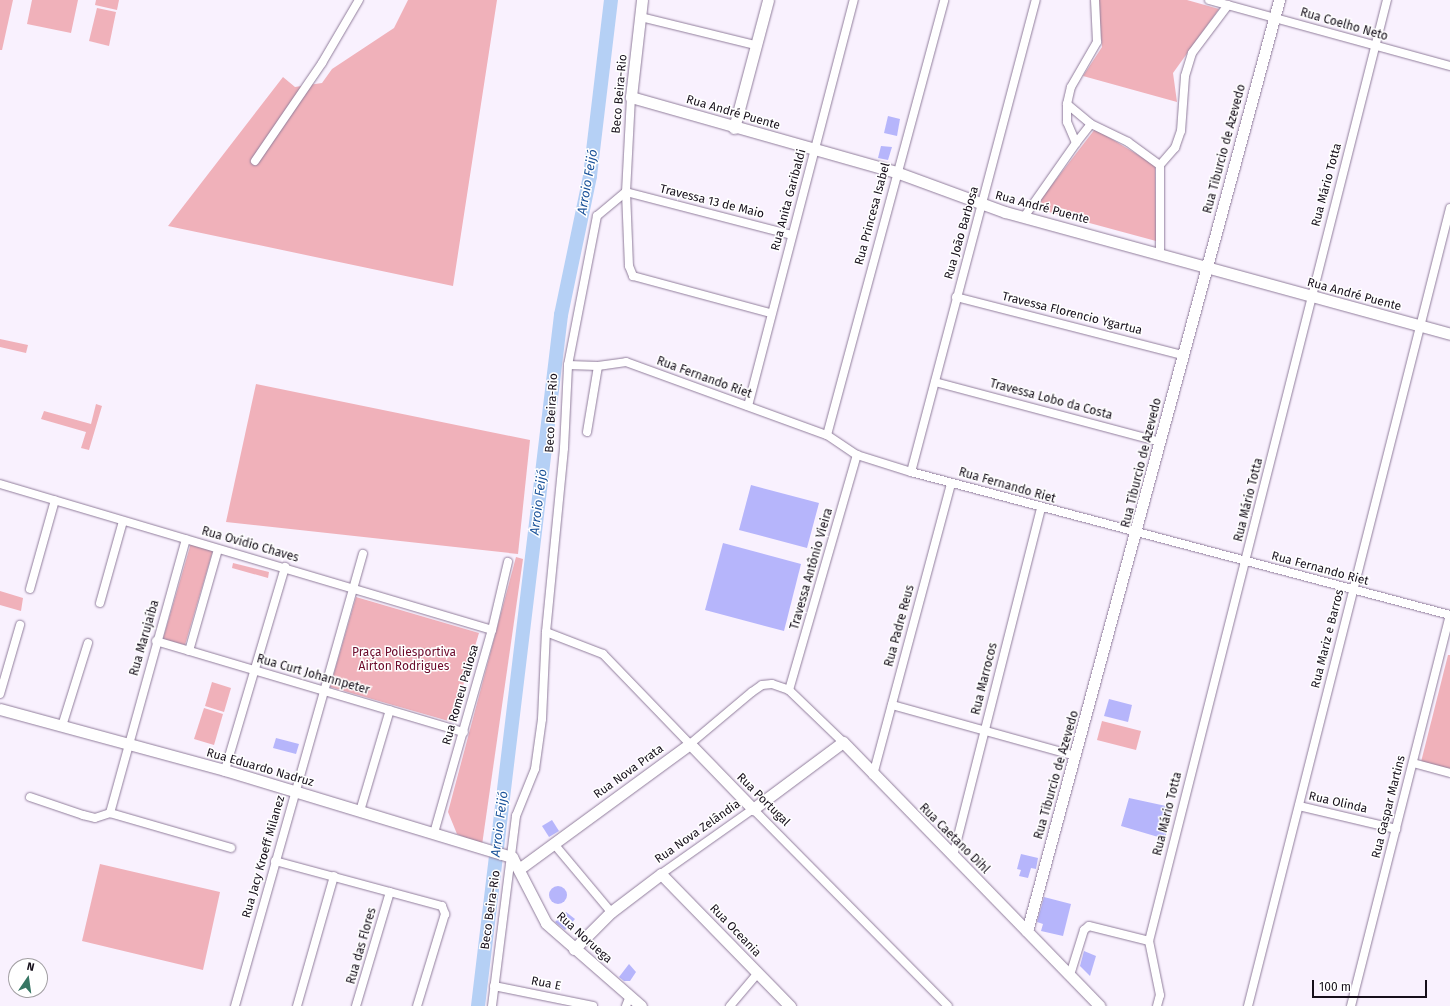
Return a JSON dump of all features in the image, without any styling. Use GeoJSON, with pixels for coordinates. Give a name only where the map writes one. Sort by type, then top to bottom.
{"type":"FeatureCollection","features":[{"type":"Feature","properties":{"kind":"street"},"geometry":{"type":"LineString","coordinates":[[254,161],[322,63],[359,0]]}},
{"type":"Feature","properties":{"kind":"street","name":"Beco Beira-Rio"},"geometry":{"type":"LineString","coordinates":[[492,1006],[509,856],[516,816],[536,769],[542,719],[546,632],[564,448],[568,365],[597,216],[626,192],[631,97],[642,0]]}},
{"type":"Feature","properties":{"kind":"street"},"geometry":{"type":"LineString","coordinates":[[734,128],[768,0]]}},
{"type":"Feature","properties":{"kind":"street","name":"Rua Anita Garibaldi"},"geometry":{"type":"LineString","coordinates":[[748,406],[770,313],[816,149],[854,0]]}},
{"type":"Feature","properties":{"kind":"street","name":"Rua Princesa Isabel"},"geometry":{"type":"LineString","coordinates":[[827,435],[896,172],[944,0]]}},
{"type":"Feature","properties":{"kind":"street","name":"Rua João Barbosa"},"geometry":{"type":"LineString","coordinates":[[911,472],[956,298],[983,205],[1036,0]]}},
{"type":"Feature","properties":{"kind":"street"},"geometry":{"type":"LineString","coordinates":[[1076,143],[1067,122],[1067,104],[1071,87],[1097,42],[1095,0]]}},
{"type":"Feature","properties":{"kind":"street","name":"Rua Coelho Neto"},"geometry":{"type":"LineString","coordinates":[[1209,0],[1375,47],[1450,66]]}},
{"type":"Feature","properties":{"kind":"street","name":"Rua Tiburcio de Azevedo"},"geometry":{"type":"LineString","coordinates":[[1027,931],[1137,534],[1182,355],[1279,0]]}},
{"type":"Feature","properties":{"kind":"street","name":"Rua Mário Totta"},"geometry":{"type":"LineString","coordinates":[[1157,1006],[1160,995],[1148,941],[1247,562],[1310,297],[1387,0]]}},
{"type":"Feature","properties":{"kind":"street"},"geometry":{"type":"LineString","coordinates":[[1160,252],[1160,164],[1175,148],[1181,131],[1185,76],[1192,53],[1228,5]]}},
{"type":"Feature","properties":{"kind":"street"},"geometry":{"type":"LineString","coordinates":[[640,16],[755,45]]}},
{"type":"Feature","properties":{"kind":"street","name":"Rua André Puente"},"geometry":{"type":"LineString","coordinates":[[631,97],[734,128],[816,149],[896,172],[983,205],[1024,217],[1160,252],[1310,297],[1450,334]]}},
{"type":"Feature","properties":{"kind":"street"},"geometry":{"type":"LineString","coordinates":[[1067,104],[1091,124],[1128,142],[1160,164]]}},
{"type":"Feature","properties":{"kind":"street"},"geometry":{"type":"LineString","coordinates":[[1024,217],[1091,124]]}},
{"type":"Feature","properties":{"kind":"street"},"geometry":{"type":"LineString","coordinates":[[626,192],[629,266],[633,276],[770,313]]}},
{"type":"Feature","properties":{"kind":"street","name":"Travessa 13 de Maio"},"geometry":{"type":"LineString","coordinates":[[626,192],[792,235]]}},
{"type":"Feature","properties":{"kind":"street","name":"Rua Mariz e Barros"},"geometry":{"type":"LineString","coordinates":[[1248,1006],[1450,208]]}},
{"type":"Feature","properties":{"kind":"street","name":"Travessa Florencio Ygartua"},"geometry":{"type":"LineString","coordinates":[[956,298],[1182,355]]}},
{"type":"Feature","properties":{"kind":"street","name":"Rua Fernando Riet"},"geometry":{"type":"LineString","coordinates":[[568,365],[598,366],[626,362],[827,435],[857,455],[911,472],[1137,534],[1450,615]]}},
{"type":"Feature","properties":{"kind":"street"},"geometry":{"type":"LineString","coordinates":[[587,432],[598,366]]}},
{"type":"Feature","properties":{"kind":"street","name":"Travessa Lobo da Costa"},"geometry":{"type":"LineString","coordinates":[[935,382],[1160,442]]}},
{"type":"Feature","properties":{"kind":"street","name":"Travessa Antônio Vieira"},"geometry":{"type":"LineString","coordinates":[[789,690],[857,455]]}},
{"type":"Feature","properties":{"kind":"street","name":"Rua Padre Reus"},"geometry":{"type":"LineString","coordinates":[[873,775],[951,483]]}},
{"type":"Feature","properties":{"kind":"street","name":"Rua Ovídio Chaves"},"geometry":{"type":"LineString","coordinates":[[0,484],[218,549],[354,587],[492,630]]}},
{"type":"Feature","properties":{"kind":"street"},"geometry":{"type":"LineString","coordinates":[[30,589],[55,500]]}},
{"type":"Feature","properties":{"kind":"street","name":"Rua Marrocos"},"geometry":{"type":"LineString","coordinates":[[953,856],[1040,508]]}},
{"type":"Feature","properties":{"kind":"street"},"geometry":{"type":"LineString","coordinates":[[100,603],[123,521]]}},
{"type":"Feature","properties":{"kind":"street","name":"Rua Marujaíba"},"geometry":{"type":"LineString","coordinates":[[110,813],[156,641],[186,539]]}},
{"type":"Feature","properties":{"kind":"street"},"geometry":{"type":"LineString","coordinates":[[189,651],[218,549]]}},
{"type":"Feature","properties":{"kind":"street","name":"Rua Jacy Kroeff Milanez"},"geometry":{"type":"LineString","coordinates":[[235,1006],[363,554]]}},
{"type":"Feature","properties":{"kind":"street","name":"Rua Romeu Paliosa"},"geometry":{"type":"LineString","coordinates":[[434,833],[492,630],[508,562]]}},
{"type":"Feature","properties":{"kind":"street"},"geometry":{"type":"LineString","coordinates":[[225,770],[285,567]]}},
{"type":"Feature","properties":{"kind":"street","name":"Rua Gaspar Martins"},"geometry":{"type":"LineString","coordinates":[[1351,1006],[1450,615]]}},
{"type":"Feature","properties":{"kind":"street"},"geometry":{"type":"LineString","coordinates":[[0,694],[20,625]]}},
{"type":"Feature","properties":{"kind":"street","name":"Rua Portugal"},"geometry":{"type":"LineString","coordinates":[[546,632],[603,654],[753,809],[948,1006]]}},
{"type":"Feature","properties":{"kind":"street","name":"Rua Curt Johannpeter"},"geometry":{"type":"LineString","coordinates":[[156,641],[464,732]]}},
{"type":"Feature","properties":{"kind":"street"},"geometry":{"type":"LineString","coordinates":[[62,726],[88,643]]}},
{"type":"Feature","properties":{"kind":"street","name":"Rua Nova Prata"},"geometry":{"type":"LineString","coordinates":[[519,869],[690,744],[762,685],[772,684],[789,690]]}},
{"type":"Feature","properties":{"kind":"street","name":"Rua Caetano Dihl"},"geometry":{"type":"LineString","coordinates":[[789,690],[843,742],[873,775],[1100,1006]]}},
{"type":"Feature","properties":{"kind":"street"},"geometry":{"type":"LineString","coordinates":[[892,705],[1076,756]]}},
{"type":"Feature","properties":{"kind":"street","name":"Rua Eduardo Nadruz"},"geometry":{"type":"LineString","coordinates":[[0,709],[128,745],[225,770],[509,856]]}},
{"type":"Feature","properties":{"kind":"street"},"geometry":{"type":"LineString","coordinates":[[360,811],[390,710]]}},
{"type":"Feature","properties":{"kind":"street","name":"Rua Nova Zelândia"},"geometry":{"type":"LineString","coordinates":[[574,949],[611,912],[843,742]]}},
{"type":"Feature","properties":{"kind":"street"},"geometry":{"type":"LineString","coordinates":[[1413,763],[1450,773]]}},
{"type":"Feature","properties":{"kind":"street"},"geometry":{"type":"LineString","coordinates":[[30,797],[95,818],[110,813],[231,848]]}},
{"type":"Feature","properties":{"kind":"street","name":"Rua Olinda"},"geometry":{"type":"LineString","coordinates":[[1298,806],[1396,829]]}},
{"type":"Feature","properties":{"kind":"street"},"geometry":{"type":"LineString","coordinates":[[554,844],[611,912]]}},
{"type":"Feature","properties":{"kind":"street","name":"Rua Noruega"},"geometry":{"type":"LineString","coordinates":[[509,856],[519,869],[546,923],[628,1001],[641,1006]]}},
{"type":"Feature","properties":{"kind":"street"},"geometry":{"type":"LineString","coordinates":[[275,861],[390,892],[445,910],[417,1006]]}},
{"type":"Feature","properties":{"kind":"street","name":"Rua Oceania"},"geometry":{"type":"LineString","coordinates":[[661,874],[790,1006]]}},
{"type":"Feature","properties":{"kind":"street"},"geometry":{"type":"LineString","coordinates":[[297,1006],[334,876]]}},
{"type":"Feature","properties":{"kind":"street","name":"Rua das Flores"},"geometry":{"type":"LineString","coordinates":[[356,1006],[390,892]]}},
{"type":"Feature","properties":{"kind":"street"},"geometry":{"type":"LineString","coordinates":[[1070,975],[1084,930],[1089,926],[1148,941]]}},
{"type":"Feature","properties":{"kind":"street"},"geometry":{"type":"LineString","coordinates":[[730,1006],[758,973]]}},
{"type":"Feature","properties":{"kind":"street","name":"Rua E"},"geometry":{"type":"LineString","coordinates":[[494,986],[593,1006]]}},
{"type":"Feature","properties":{"kind":"green space"},"geometry":{"type":"Polygon","coordinates":[[[0,0],[13,0],[2,50],[0,50],[0,0]]]}},
{"type":"Feature","properties":{"kind":"green space"},"geometry":{"type":"Polygon","coordinates":[[[32,0],[78,0],[71,33],[27,24],[32,0]]]}},
{"type":"Feature","properties":{"kind":"green space"},"geometry":{"type":"Polygon","coordinates":[[[96,0],[119,0],[117,10],[95,5],[96,0]]]}},
{"type":"Feature","properties":{"kind":"green space"},"geometry":{"type":"Polygon","coordinates":[[[408,0],[497,0],[453,286],[168,226],[283,77],[295,87],[322,83],[332,69],[394,28],[408,0]]]}},
{"type":"Feature","properties":{"kind":"green space"},"geometry":{"type":"Polygon","coordinates":[[[1098,0],[1187,0],[1219,9],[1173,73],[1177,102],[1083,76],[1102,47],[1098,0]]]}},
{"type":"Feature","properties":{"kind":"green space"},"geometry":{"type":"Polygon","coordinates":[[[97,8],[116,12],[109,46],[89,41],[97,8]]]}},
{"type":"Feature","properties":{"kind":"green space"},"geometry":{"type":"Polygon","coordinates":[[[1095,129],[1155,165],[1156,241],[1034,208],[1095,129]]]}},
{"type":"Feature","properties":{"kind":"green space"},"geometry":{"type":"Polygon","coordinates":[[[0,339],[28,345],[26,353],[0,347],[0,339]]]}},
{"type":"Feature","properties":{"kind":"green space"},"geometry":{"type":"Polygon","coordinates":[[[256,384],[530,440],[518,554],[226,522],[256,384]]]}},
{"type":"Feature","properties":{"kind":"green space"},"geometry":{"type":"Polygon","coordinates":[[[96,404],[102,406],[89,450],[81,448],[86,432],[41,419],[44,411],[91,424],[96,404]]]}},
{"type":"Feature","properties":{"kind":"green space"},"geometry":{"type":"Polygon","coordinates":[[[191,543],[213,550],[185,645],[163,639],[191,543]]]}},
{"type":"Feature","properties":{"kind":"green space"},"geometry":{"type":"Polygon","coordinates":[[[516,557],[523,559],[482,845],[457,834],[448,812],[516,557]]]}},
{"type":"Feature","properties":{"kind":"green space"},"geometry":{"type":"Polygon","coordinates":[[[233,563],[269,572],[268,578],[232,568],[233,563]]]}},
{"type":"Feature","properties":{"kind":"green space"},"geometry":{"type":"Polygon","coordinates":[[[0,591],[23,598],[21,611],[0,605],[0,591]]]}},
{"type":"Feature","properties":{"kind":"green space","name":"Praça Poliesportiva Airton Rodrigues"},"geometry":{"type":"Polygon","coordinates":[[[356,597],[479,633],[452,722],[330,687],[356,597]]]}},
{"type":"Feature","properties":{"kind":"green space"},"geometry":{"type":"Polygon","coordinates":[[[1448,655],[1450,655],[1450,770],[1421,762],[1448,655]]]}},
{"type":"Feature","properties":{"kind":"green space"},"geometry":{"type":"Polygon","coordinates":[[[212,682],[231,688],[224,712],[205,706],[212,682]]]}},
{"type":"Feature","properties":{"kind":"green space"},"geometry":{"type":"Polygon","coordinates":[[[204,708],[223,714],[214,745],[194,739],[204,708]]]}},
{"type":"Feature","properties":{"kind":"green space"},"geometry":{"type":"Polygon","coordinates":[[[1102,721],[1141,731],[1136,750],[1097,740],[1102,721]]]}},
{"type":"Feature","properties":{"kind":"green space"},"geometry":{"type":"Polygon","coordinates":[[[100,864],[220,892],[203,970],[82,941],[100,864]]]}},
{"type":"Feature","properties":{"kind":"building"},"geometry":{"type":"Polygon","coordinates":[[[888,116],[900,119],[897,136],[884,133],[888,116]]]}},
{"type":"Feature","properties":{"kind":"building"},"geometry":{"type":"Polygon","coordinates":[[[881,146],[892,147],[888,160],[878,158],[881,146]]]}},
{"type":"Feature","properties":{"kind":"building"},"geometry":{"type":"Polygon","coordinates":[[[751,485],[819,503],[807,548],[739,530],[751,485]]]}},
{"type":"Feature","properties":{"kind":"building"},"geometry":{"type":"Polygon","coordinates":[[[723,543],[801,564],[784,631],[705,610],[723,543]]]}},
{"type":"Feature","properties":{"kind":"building"},"geometry":{"type":"Polygon","coordinates":[[[1109,699],[1132,705],[1128,722],[1104,716],[1109,699]]]}},
{"type":"Feature","properties":{"kind":"building"},"geometry":{"type":"Polygon","coordinates":[[[276,738],[299,744],[296,754],[273,748],[276,738]]]}},
{"type":"Feature","properties":{"kind":"building"},"geometry":{"type":"Polygon","coordinates":[[[1129,798],[1166,806],[1165,811],[1171,813],[1165,839],[1121,826],[1129,798]]]}},
{"type":"Feature","properties":{"kind":"building"},"geometry":{"type":"Polygon","coordinates":[[[552,820],[559,831],[549,837],[542,826],[552,820]]]}},
{"type":"Feature","properties":{"kind":"building"},"geometry":{"type":"Polygon","coordinates":[[[1021,854],[1038,858],[1036,869],[1031,868],[1028,878],[1019,876],[1021,870],[1017,869],[1021,854]]]}},
{"type":"Feature","properties":{"kind":"building"},"geometry":{"type":"Polygon","coordinates":[[[558,886],[564,889],[567,895],[564,901],[558,904],[552,901],[549,895],[552,889],[558,886]]]}},
{"type":"Feature","properties":{"kind":"building"},"geometry":{"type":"Polygon","coordinates":[[[1044,897],[1071,904],[1063,936],[1041,931],[1043,924],[1037,922],[1044,897]]]}},
{"type":"Feature","properties":{"kind":"building"},"geometry":{"type":"Polygon","coordinates":[[[566,912],[575,919],[565,930],[555,922],[566,912]]]}},
{"type":"Feature","properties":{"kind":"building"},"geometry":{"type":"Polygon","coordinates":[[[1084,951],[1096,956],[1090,976],[1080,966],[1084,951]]]}},
{"type":"Feature","properties":{"kind":"building"},"geometry":{"type":"Polygon","coordinates":[[[629,964],[636,972],[630,981],[624,981],[619,977],[629,964]]]}},
{"type":"Feature","properties":{"kind":"waterway","name":"Arroio Feijó"},"geometry":{"type":"LineString","coordinates":[[478,1006],[561,315],[590,176],[611,0]]}}]}
